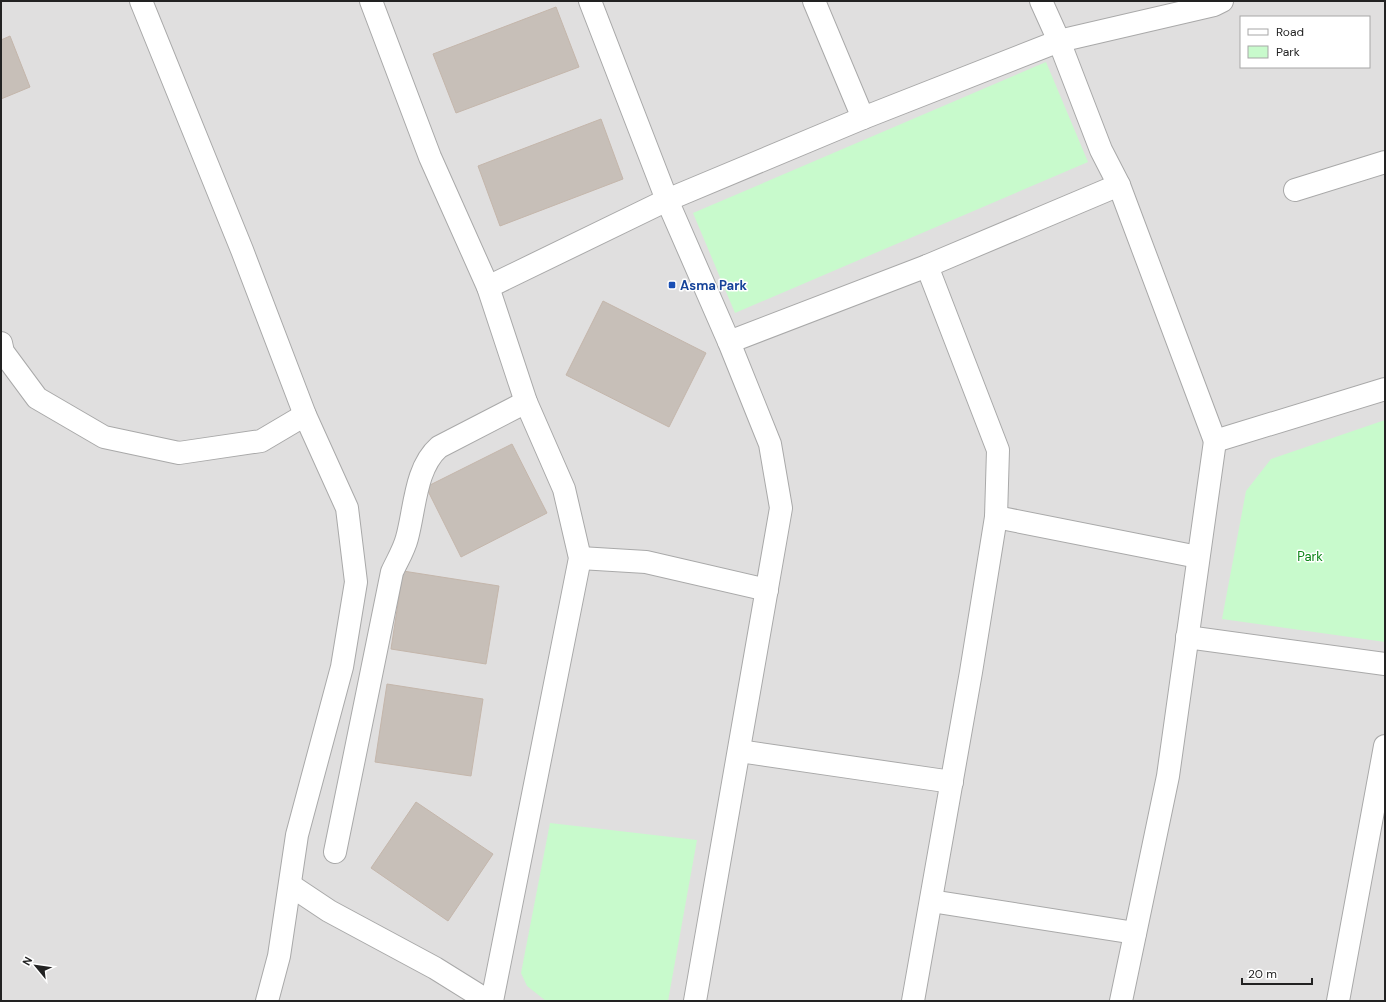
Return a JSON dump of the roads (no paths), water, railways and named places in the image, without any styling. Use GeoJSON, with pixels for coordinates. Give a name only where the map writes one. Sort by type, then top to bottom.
{"type":"FeatureCollection","features":[{"type":"Feature","properties":{"kind":"street"},"geometry":{"type":"LineString","coordinates":[[141,1],[242,250],[305,415],[347,508],[356,582],[342,667],[297,835],[279,956],[267,1001]]}},
{"type":"Feature","properties":{"kind":"street"},"geometry":{"type":"LineString","coordinates":[[371,1],[430,157],[488,287],[526,402],[564,489],[580,558],[492,1001]]}},
{"type":"Feature","properties":{"kind":"street"},"geometry":{"type":"LineString","coordinates":[[590,1],[667,200],[729,342],[770,444],[781,508],[695,1001]]}},
{"type":"Feature","properties":{"kind":"street"},"geometry":{"type":"LineString","coordinates":[[814,1],[863,118]]}},
{"type":"Feature","properties":{"kind":"street"},"geometry":{"type":"LineString","coordinates":[[1041,1],[1101,150],[1119,185],[1215,441],[1168,776],[1121,1001]]}},
{"type":"Feature","properties":{"kind":"street"},"geometry":{"type":"LineString","coordinates":[[488,287],[667,200],[863,118],[1058,41],[1214,5],[1222,1]]}},
{"type":"Feature","properties":{"kind":"street"},"geometry":{"type":"LineString","coordinates":[[1295,190],[1385,162]]}},
{"type":"Feature","properties":{"kind":"street"},"geometry":{"type":"LineString","coordinates":[[729,342],[927,266],[1119,185]]}},
{"type":"Feature","properties":{"kind":"street"},"geometry":{"type":"LineString","coordinates":[[914,1001],[996,517],[998,450],[927,266]]}},
{"type":"Feature","properties":{"kind":"street"},"geometry":{"type":"LineString","coordinates":[[1,343],[4,352],[37,398],[104,437],[179,453],[261,441],[305,415]]}},
{"type":"Feature","properties":{"kind":"street"},"geometry":{"type":"LineString","coordinates":[[1215,441],[1385,389]]}},
{"type":"Feature","properties":{"kind":"street"},"geometry":{"type":"LineString","coordinates":[[335,852],[392,572],[407,540],[421,474],[432,454],[439,447],[526,402]]}},
{"type":"Feature","properties":{"kind":"street"},"geometry":{"type":"LineString","coordinates":[[996,517],[1198,557]]}},
{"type":"Feature","properties":{"kind":"street"},"geometry":{"type":"LineString","coordinates":[[580,558],[646,562],[767,590]]}},
{"type":"Feature","properties":{"kind":"street"},"geometry":{"type":"LineString","coordinates":[[1187,636],[1385,664]]}},
{"type":"Feature","properties":{"kind":"street"},"geometry":{"type":"LineString","coordinates":[[1338,1001],[1385,746]]}},
{"type":"Feature","properties":{"kind":"street"},"geometry":{"type":"LineString","coordinates":[[739,751],[952,782]]}},
{"type":"Feature","properties":{"kind":"street"},"geometry":{"type":"LineString","coordinates":[[290,885],[329,912],[435,968],[488,1001]]}},
{"type":"Feature","properties":{"kind":"street"},"geometry":{"type":"LineString","coordinates":[[931,901],[1135,933]]}},
{"type":"Feature","properties":{"kind":"place","name":"Asma Park"},"geometry":{"type":"Point","coordinates":[672,285]}},
{"type":"Feature","properties":{"kind":"park label","name":"Park"},"geometry":{"type":"Point","coordinates":[1310,556]}}]}
